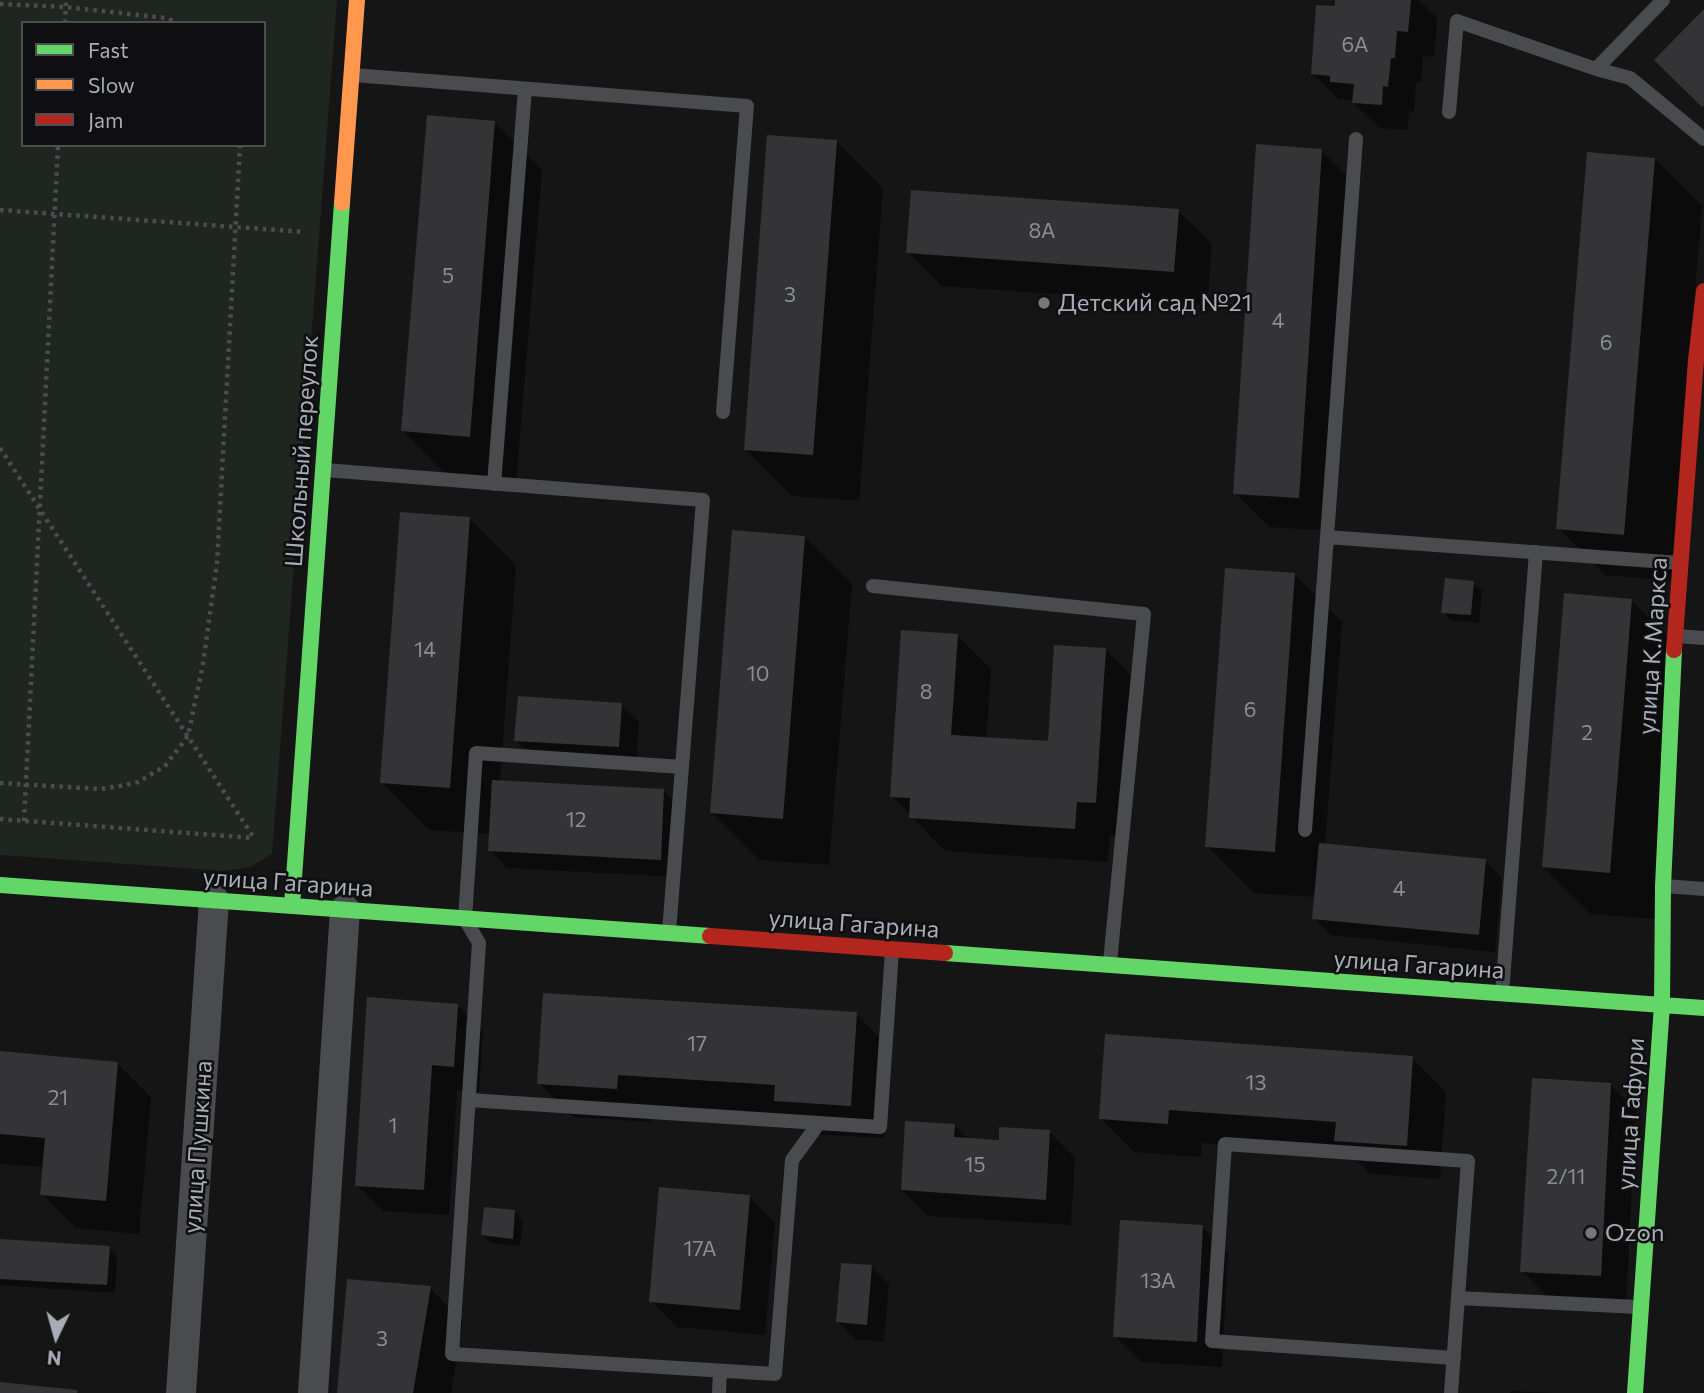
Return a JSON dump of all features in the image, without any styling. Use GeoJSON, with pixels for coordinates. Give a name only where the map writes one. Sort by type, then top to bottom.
{"type":"FeatureCollection","features":[{"type":"Feature","properties":{"kind":"street","name":"Школьный переулок"},"geometry":{"type":"LineString","coordinates":[[292,906],[358,0]]}},
{"type":"Feature","properties":{"kind":"street","name":"улица К.Маркса"},"geometry":{"type":"LineString","coordinates":[[1661,1005],[1662,886],[1675,635],[1696,360],[1704,291]]}},
{"type":"Feature","properties":{"kind":"street","name":"улица Гагарина"},"geometry":{"type":"LineString","coordinates":[[0,885],[1704,1009]]}},
{"type":"Feature","properties":{"kind":"street","name":"улица Пушкина"},"geometry":{"type":"LineString","coordinates":[[181,1393],[214,900]]}},
{"type":"Feature","properties":{"kind":"street"},"geometry":{"type":"LineString","coordinates":[[313,1393],[345,910]]}},
{"type":"Feature","properties":{"kind":"street","name":"улица Гафури"},"geometry":{"type":"LineString","coordinates":[[1635,1393],[1661,1005]]}},
{"type":"Feature","properties":{"kind":"lane"},"geometry":{"type":"LineString","coordinates":[[1596,69],[1663,0]]}},
{"type":"Feature","properties":{"kind":"lane"},"geometry":{"type":"LineString","coordinates":[[1448,112],[1457,21],[1630,78],[1704,139]]}},
{"type":"Feature","properties":{"kind":"lane"},"geometry":{"type":"LineString","coordinates":[[352,75],[747,106],[723,412]]}},
{"type":"Feature","properties":{"kind":"lane"},"geometry":{"type":"LineString","coordinates":[[494,484],[525,89]]}},
{"type":"Feature","properties":{"kind":"lane"},"geometry":{"type":"LineString","coordinates":[[1305,830],[1356,139]]}},
{"type":"Feature","properties":{"kind":"lane"},"geometry":{"type":"LineString","coordinates":[[323,470],[702,500],[669,933]]}},
{"type":"Feature","properties":{"kind":"lane"},"geometry":{"type":"LineString","coordinates":[[1327,537],[1681,563]]}},
{"type":"Feature","properties":{"kind":"lane"},"geometry":{"type":"LineString","coordinates":[[1502,994],[1536,552]]}},
{"type":"Feature","properties":{"kind":"lane"},"geometry":{"type":"LineString","coordinates":[[873,586],[1144,614],[1109,966]]}},
{"type":"Feature","properties":{"kind":"lane"},"geometry":{"type":"LineString","coordinates":[[1675,635],[1704,638]]}},
{"type":"Feature","properties":{"kind":"lane"},"geometry":{"type":"LineString","coordinates":[[682,767],[476,753],[466,919],[479,943],[452,1354],[775,1374],[792,1160],[819,1123]]}},
{"type":"Feature","properties":{"kind":"lane"},"geometry":{"type":"LineString","coordinates":[[1662,886],[1704,889]]}},
{"type":"Feature","properties":{"kind":"lane"},"geometry":{"type":"LineString","coordinates":[[469,1100],[880,1127],[892,949]]}},
{"type":"Feature","properties":{"kind":"lane"},"geometry":{"type":"LineString","coordinates":[[1451,1393],[1454,1358],[1468,1161],[1225,1144],[1212,1341],[1454,1358]]}},
{"type":"Feature","properties":{"kind":"lane"},"geometry":{"type":"LineString","coordinates":[[1458,1298],[1641,1307]]}},
{"type":"Feature","properties":{"kind":"lane"},"geometry":{"type":"LineString","coordinates":[[719,1393],[720,1371]]}},
{"type":"Feature","properties":{"kind":"path"},"geometry":{"type":"LineString","coordinates":[[65,21],[66,0]]}},
{"type":"Feature","properties":{"kind":"path"},"geometry":{"type":"LineString","coordinates":[[0,4],[65,7],[173,21]]}},
{"type":"Feature","properties":{"kind":"path"},"geometry":{"type":"LineString","coordinates":[[24,821],[58,147]]}},
{"type":"Feature","properties":{"kind":"path"},"geometry":{"type":"LineString","coordinates":[[0,783],[100,789],[138,782],[165,766],[188,736],[203,663],[217,564],[240,147]]}},
{"type":"Feature","properties":{"kind":"path"},"geometry":{"type":"LineString","coordinates":[[0,210],[340,235]]}},
{"type":"Feature","properties":{"kind":"path"},"geometry":{"type":"LineString","coordinates":[[0,448],[254,838]]}},
{"type":"Feature","properties":{"kind":"path"},"geometry":{"type":"LineString","coordinates":[[0,819],[296,841]]}},
{"type":"Feature","properties":{"kind":"shaded area"},"geometry":{"type":"Polygon","coordinates":[[[0,0],[337,0],[272,854],[250,867],[225,871],[0,855],[0,0]]]}},
{"type":"Feature","properties":{"kind":"building"},"geometry":{"type":"Polygon","coordinates":[[[1335,0],[1411,0],[1408,32],[1397,31],[1395,58],[1391,58],[1388,87],[1383,86],[1382,105],[1352,103],[1354,84],[1330,82],[1330,76],[1311,74],[1316,5],[1335,6],[1335,0]]]}},
{"type":"Feature","properties":{"kind":"building"},"geometry":{"type":"Polygon","coordinates":[[[1704,9],[1704,105],[1702,107],[1654,60],[1704,9]]]}},
{"type":"Feature","properties":{"kind":"building"},"geometry":{"type":"Polygon","coordinates":[[[427,115],[495,121],[470,437],[401,431],[427,115]]]}},
{"type":"Feature","properties":{"kind":"building"},"geometry":{"type":"Polygon","coordinates":[[[767,135],[837,140],[813,455],[744,450],[767,135]]]}},
{"type":"Feature","properties":{"kind":"building"},"geometry":{"type":"Polygon","coordinates":[[[1256,144],[1322,149],[1299,498],[1233,494],[1256,144]]]}},
{"type":"Feature","properties":{"kind":"building"},"geometry":{"type":"Polygon","coordinates":[[[1587,152],[1655,158],[1624,535],[1556,529],[1587,152]]]}},
{"type":"Feature","properties":{"kind":"building"},"geometry":{"type":"Polygon","coordinates":[[[911,190],[1179,209],[1174,272],[906,253],[911,190]]]}},
{"type":"Feature","properties":{"kind":"building"},"geometry":{"type":"Polygon","coordinates":[[[400,512],[470,517],[450,788],[380,783],[400,512]]]}},
{"type":"Feature","properties":{"kind":"building"},"geometry":{"type":"Polygon","coordinates":[[[732,530],[805,536],[783,819],[710,813],[732,530]]]}},
{"type":"Feature","properties":{"kind":"building"},"geometry":{"type":"Polygon","coordinates":[[[1225,568],[1295,573],[1275,852],[1205,847],[1225,568]]]}},
{"type":"Feature","properties":{"kind":"building"},"geometry":{"type":"Polygon","coordinates":[[[1445,578],[1474,581],[1471,615],[1441,613],[1445,578]]]}},
{"type":"Feature","properties":{"kind":"building"},"geometry":{"type":"Polygon","coordinates":[[[1564,593],[1632,599],[1610,873],[1542,867],[1564,593]]]}},
{"type":"Feature","properties":{"kind":"building"},"geometry":{"type":"Polygon","coordinates":[[[901,630],[958,634],[951,735],[1048,741],[1054,645],[1106,648],[1096,803],[1077,802],[1075,829],[909,818],[910,798],[890,797],[901,630]]]}},
{"type":"Feature","properties":{"kind":"building"},"geometry":{"type":"Polygon","coordinates":[[[518,696],[622,703],[619,747],[514,741],[518,696]]]}},
{"type":"Feature","properties":{"kind":"building"},"geometry":{"type":"Polygon","coordinates":[[[492,780],[664,789],[661,860],[488,851],[492,780]]]}},
{"type":"Feature","properties":{"kind":"building"},"geometry":{"type":"Polygon","coordinates":[[[1319,843],[1486,859],[1479,935],[1312,919],[1319,843]]]}},
{"type":"Feature","properties":{"kind":"building"},"geometry":{"type":"Polygon","coordinates":[[[543,993],[857,1012],[851,1106],[774,1101],[775,1085],[618,1075],[617,1089],[537,1084],[543,993]]]}},
{"type":"Feature","properties":{"kind":"building"},"geometry":{"type":"Polygon","coordinates":[[[367,997],[458,1004],[454,1067],[432,1065],[424,1190],[355,1186],[367,997]]]}},
{"type":"Feature","properties":{"kind":"building"},"geometry":{"type":"Polygon","coordinates":[[[1105,1034],[1413,1056],[1407,1146],[1334,1141],[1336,1122],[1169,1110],[1168,1124],[1099,1119],[1105,1034]]]}},
{"type":"Feature","properties":{"kind":"building"},"geometry":{"type":"Polygon","coordinates":[[[0,1051],[118,1062],[106,1201],[40,1195],[45,1138],[0,1134],[0,1051]]]}},
{"type":"Feature","properties":{"kind":"building"},"geometry":{"type":"Polygon","coordinates":[[[1532,1078],[1611,1083],[1601,1276],[1520,1272],[1532,1078]]]}},
{"type":"Feature","properties":{"kind":"building"},"geometry":{"type":"Polygon","coordinates":[[[905,1121],[955,1124],[954,1137],[999,1140],[999,1127],[1050,1130],[1046,1200],[901,1190],[905,1121]]]}},
{"type":"Feature","properties":{"kind":"building"},"geometry":{"type":"Polygon","coordinates":[[[659,1187],[750,1195],[740,1310],[649,1302],[659,1187]]]}},
{"type":"Feature","properties":{"kind":"building"},"geometry":{"type":"Polygon","coordinates":[[[484,1207],[515,1210],[513,1239],[481,1235],[484,1207]]]}},
{"type":"Feature","properties":{"kind":"building"},"geometry":{"type":"Polygon","coordinates":[[[1120,1220],[1203,1225],[1197,1342],[1113,1337],[1120,1220]]]}},
{"type":"Feature","properties":{"kind":"building"},"geometry":{"type":"Polygon","coordinates":[[[0,1239],[110,1246],[107,1285],[0,1279],[0,1239]]]}},
{"type":"Feature","properties":{"kind":"building"},"geometry":{"type":"Polygon","coordinates":[[[841,1263],[872,1265],[867,1325],[836,1322],[841,1263]]]}},
{"type":"Feature","properties":{"kind":"building"},"geometry":{"type":"Polygon","coordinates":[[[347,1279],[431,1286],[413,1393],[337,1393],[347,1279]]]}},
{"type":"Feature","properties":{"kind":"building"},"geometry":{"type":"Polygon","coordinates":[[[0,1382],[77,1390],[77,1393],[0,1393],[0,1382]]]}},
{"type":"Feature","properties":{"kind":"traffic: fast"},"geometry":{"type":"LineString","coordinates":[[292,906],[342,203]]}},
{"type":"Feature","properties":{"kind":"traffic: fast"},"geometry":{"type":"LineString","coordinates":[[1635,1393],[1662,1005],[1663,886],[1674,650]]}},
{"type":"Feature","properties":{"kind":"traffic: fast"},"geometry":{"type":"LineString","coordinates":[[0,885],[710,936]]}},
{"type":"Feature","properties":{"kind":"traffic: fast"},"geometry":{"type":"LineString","coordinates":[[945,953],[1704,1008]]}},
{"type":"Feature","properties":{"kind":"traffic: slow"},"geometry":{"type":"LineString","coordinates":[[342,203],[357,0]]}},
{"type":"Feature","properties":{"kind":"traffic: jam"},"geometry":{"type":"LineString","coordinates":[[1674,650],[1696,360],[1704,291]]}},
{"type":"Feature","properties":{"kind":"traffic: jam"},"geometry":{"type":"LineString","coordinates":[[710,936],[945,953]]}},
{"type":"Feature","properties":{"kind":"place","name":"Детский cад №21"},"geometry":{"type":"Point","coordinates":[1044,303]}},
{"type":"Feature","properties":{"kind":"place","name":"Ozon"},"geometry":{"type":"Point","coordinates":[1591,1233]}}]}
